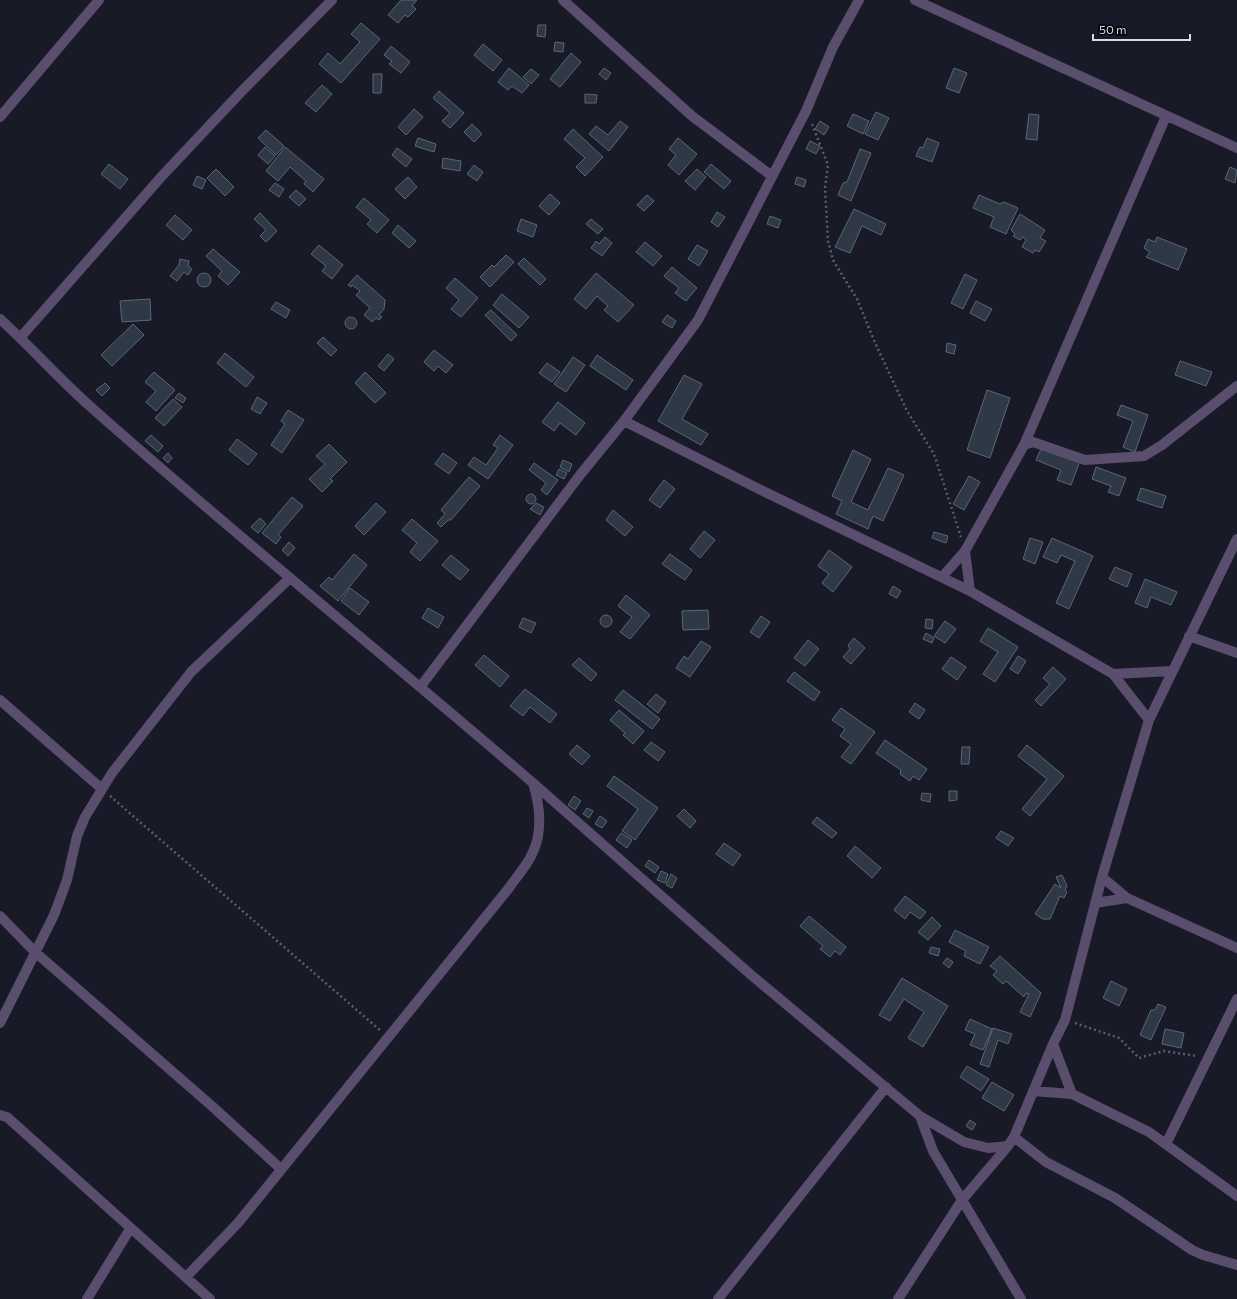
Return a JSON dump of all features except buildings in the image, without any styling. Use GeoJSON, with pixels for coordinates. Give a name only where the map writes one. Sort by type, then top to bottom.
{"type":"FeatureCollection","features":[{"type":"Feature","properties":{"kind":"street"},"geometry":{"type":"LineString","coordinates":[[0,117],[98,0]]}},
{"type":"Feature","properties":{"kind":"street"},"geometry":{"type":"LineString","coordinates":[[20,338],[162,176],[241,92],[332,0]]}},
{"type":"Feature","properties":{"kind":"street"},"geometry":{"type":"LineString","coordinates":[[564,0],[692,116],[772,176]]}},
{"type":"Feature","properties":{"kind":"street"},"geometry":{"type":"LineString","coordinates":[[421,686],[580,475],[624,421],[698,320],[806,111],[833,47],[859,0]]}},
{"type":"Feature","properties":{"kind":"street"},"geometry":{"type":"LineString","coordinates":[[915,0],[1237,148]]}},
{"type":"Feature","properties":{"kind":"street"},"geometry":{"type":"LineString","coordinates":[[942,577],[965,551],[1024,445],[1166,116]]}},
{"type":"Feature","properties":{"kind":"street"},"geometry":{"type":"LineString","coordinates":[[0,319],[90,406],[290,578],[421,686],[750,974],[920,1116],[964,1142],[988,1148],[1008,1146]]}},
{"type":"Feature","properties":{"kind":"street"},"geometry":{"type":"LineString","coordinates":[[1024,445],[1033,442],[1085,460],[1144,456],[1162,445],[1237,386]]}},
{"type":"Feature","properties":{"kind":"street"},"geometry":{"type":"LineString","coordinates":[[624,421],[970,591],[1113,674],[1149,720]]}},
{"type":"Feature","properties":{"kind":"street"},"geometry":{"type":"LineString","coordinates":[[898,1299],[962,1200],[1014,1137],[1052,1044],[1065,1020],[1102,876],[1149,720],[1188,636],[1237,539]]}},
{"type":"Feature","properties":{"kind":"street"},"geometry":{"type":"LineString","coordinates":[[965,551],[970,591]]}},
{"type":"Feature","properties":{"kind":"street"},"geometry":{"type":"LineString","coordinates":[[0,1023],[54,915],[67,880],[77,836],[85,817],[112,773],[139,736],[191,672],[290,578]]}},
{"type":"Feature","properties":{"kind":"street"},"geometry":{"type":"LineString","coordinates":[[1188,636],[1237,652]]}},
{"type":"Feature","properties":{"kind":"street"},"geometry":{"type":"LineString","coordinates":[[1113,674],[1172,672]]}},
{"type":"Feature","properties":{"kind":"street"},"geometry":{"type":"LineString","coordinates":[[0,700],[102,789]]}},
{"type":"Feature","properties":{"kind":"street"},"geometry":{"type":"LineString","coordinates":[[186,1277],[238,1222],[509,888],[533,854],[539,821],[537,797],[533,783]]}},
{"type":"Feature","properties":{"kind":"street"},"geometry":{"type":"LineString","coordinates":[[1102,876],[1127,898],[1237,948]]}},
{"type":"Feature","properties":{"kind":"street"},"geometry":{"type":"LineString","coordinates":[[1095,903],[1127,898]]}},
{"type":"Feature","properties":{"kind":"street"},"geometry":{"type":"LineString","coordinates":[[0,916],[35,952],[213,1107],[281,1169]]}},
{"type":"Feature","properties":{"kind":"street"},"geometry":{"type":"LineString","coordinates":[[1166,1144],[1237,999]]}},
{"type":"Feature","properties":{"kind":"street"},"geometry":{"type":"LineString","coordinates":[[1052,1044],[1072,1094]]}},
{"type":"Feature","properties":{"kind":"street"},"geometry":{"type":"LineString","coordinates":[[718,1299],[886,1087]]}},
{"type":"Feature","properties":{"kind":"street"},"geometry":{"type":"LineString","coordinates":[[1033,1091],[1072,1094],[1150,1132],[1237,1196]]}},
{"type":"Feature","properties":{"kind":"street"},"geometry":{"type":"LineString","coordinates":[[0,1115],[12,1122],[210,1299]]}},
{"type":"Feature","properties":{"kind":"street"},"geometry":{"type":"LineString","coordinates":[[920,1116],[933,1151],[1021,1299]]}},
{"type":"Feature","properties":{"kind":"street"},"geometry":{"type":"LineString","coordinates":[[1014,1137],[1046,1162],[1115,1198],[1192,1250],[1203,1255],[1237,1265]]}},
{"type":"Feature","properties":{"kind":"street"},"geometry":{"type":"LineString","coordinates":[[87,1299],[130,1229]]}},
{"type":"Feature","properties":{"kind":"path"},"geometry":{"type":"LineString","coordinates":[[806,111],[828,165],[825,188],[828,241],[833,260],[857,299],[876,345],[907,411],[934,454],[965,551]]}},
{"type":"Feature","properties":{"kind":"path"},"geometry":{"type":"LineString","coordinates":[[102,789],[388,1037]]}},
{"type":"Feature","properties":{"kind":"path"},"geometry":{"type":"LineString","coordinates":[[1065,1020],[1119,1038],[1139,1058],[1164,1051],[1209,1058]]}}]}
